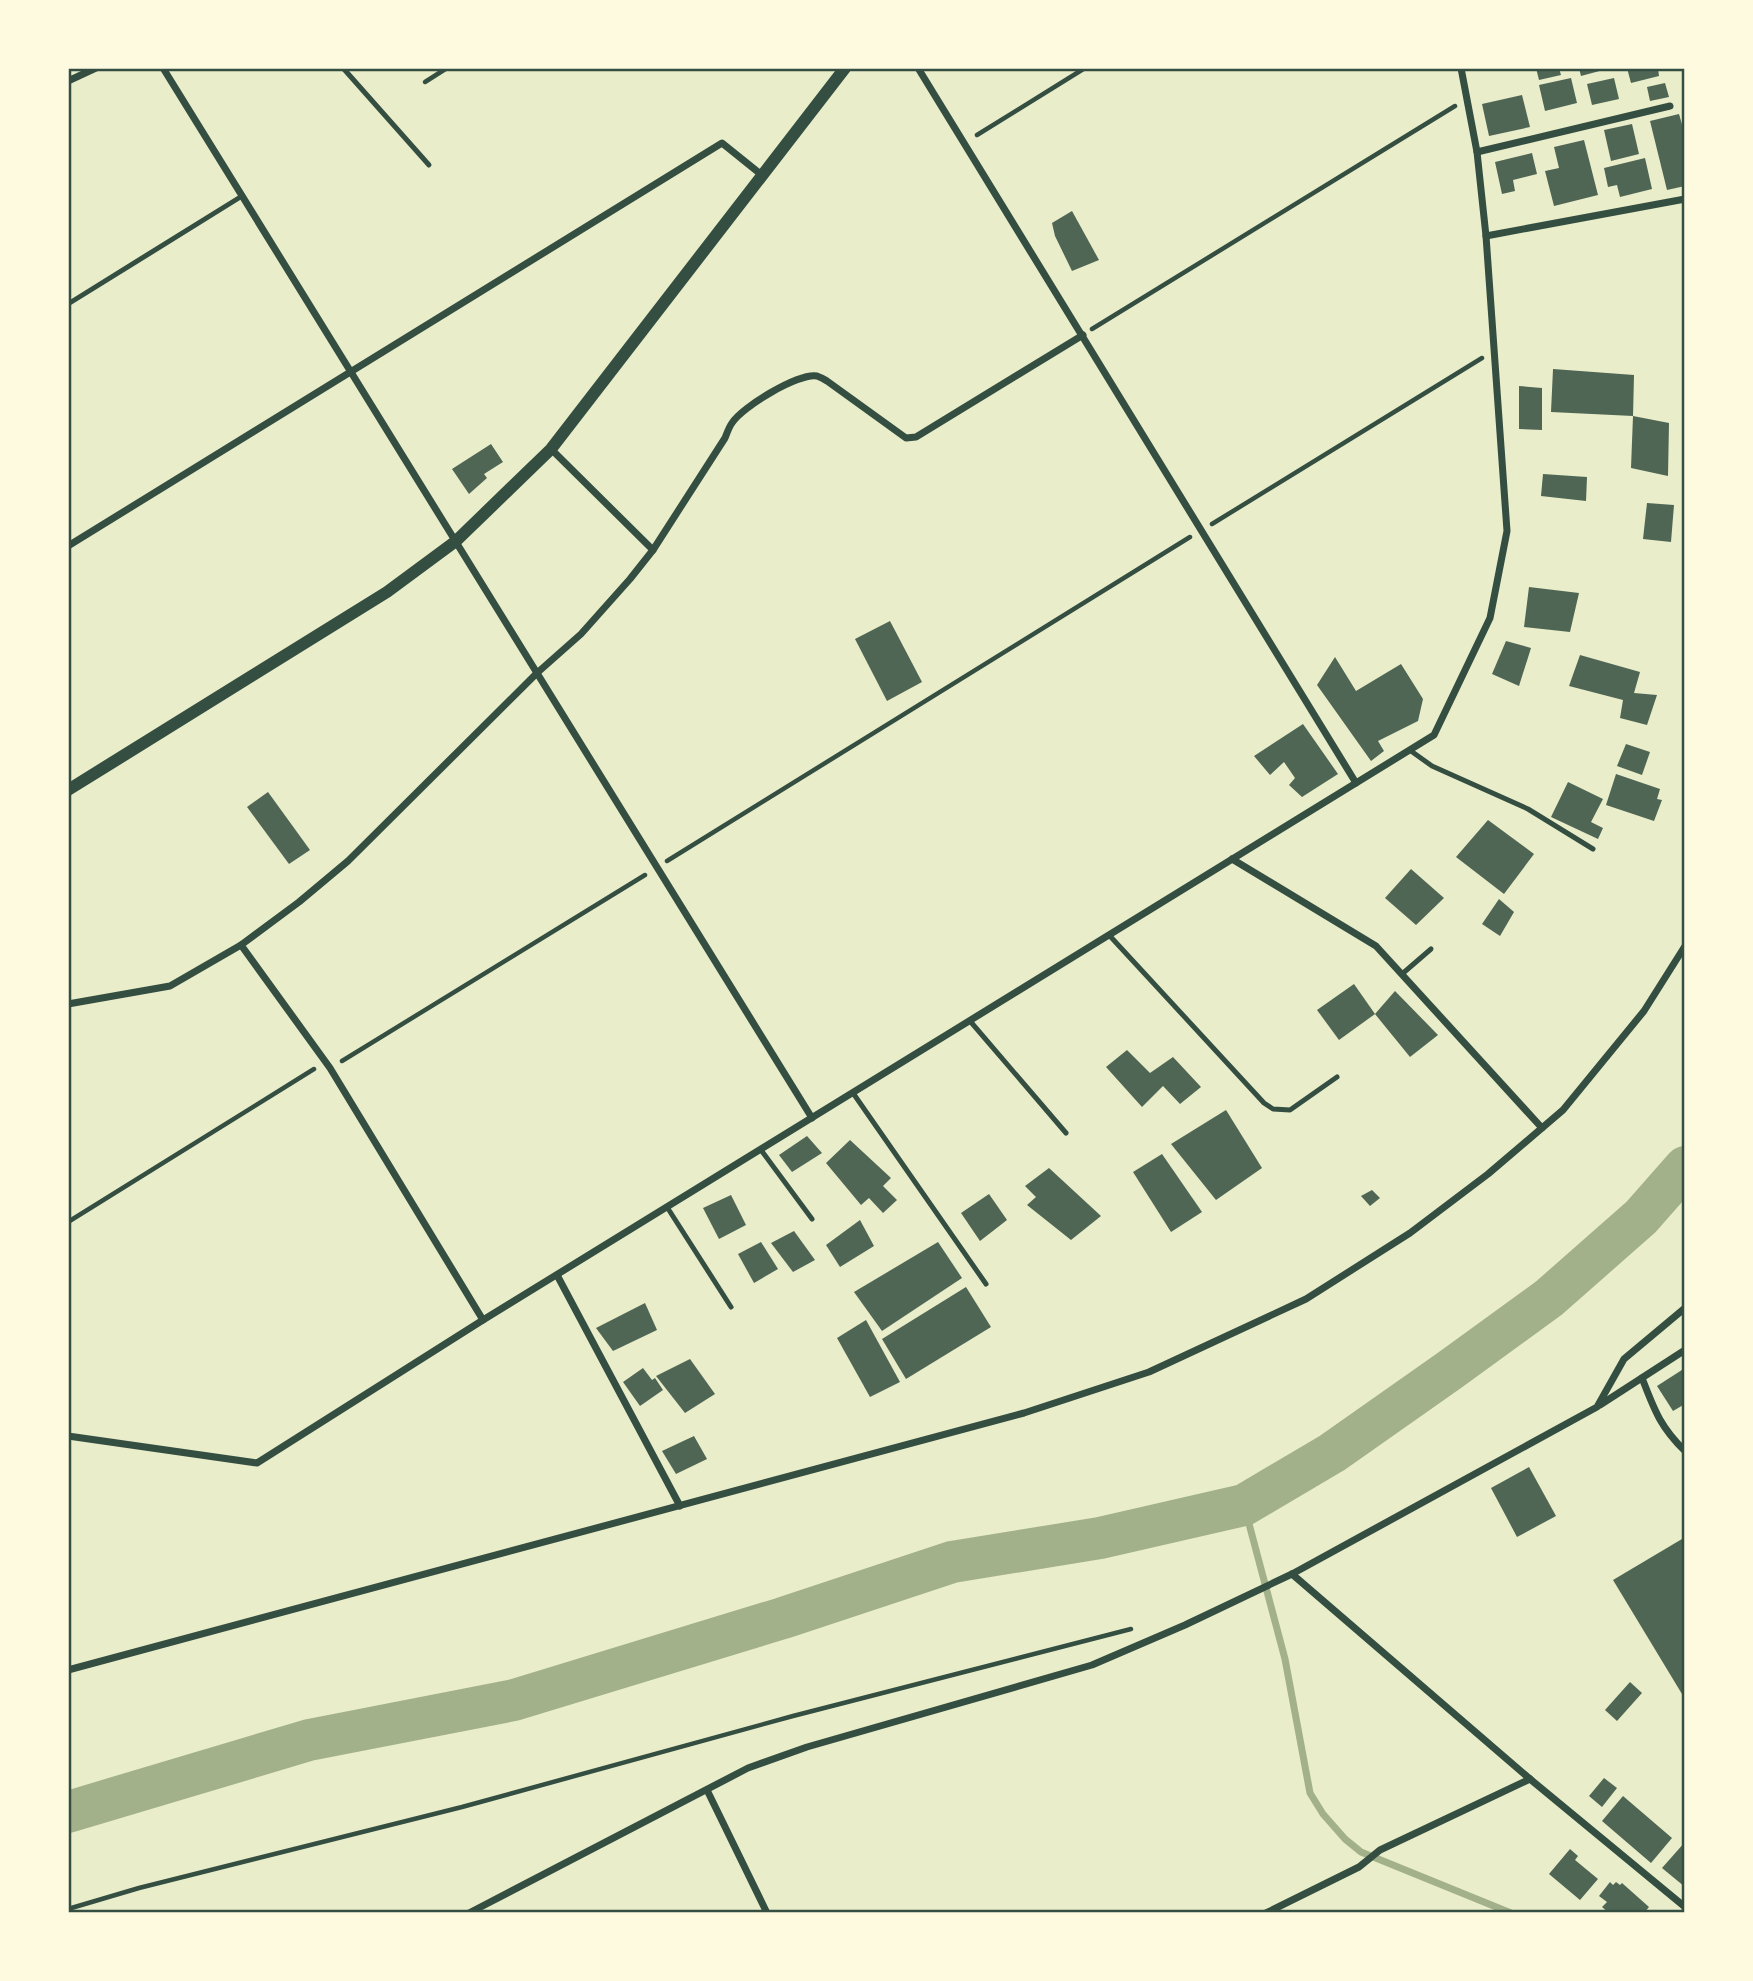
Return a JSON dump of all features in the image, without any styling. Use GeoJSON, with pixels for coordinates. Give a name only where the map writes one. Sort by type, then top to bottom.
{"type":"FeatureCollection","features":[{"type":"Feature","properties":{"kind":"street"},"geometry":{"type":"LineString","coordinates":[[68,81],[96,68]]}},
{"type":"Feature","properties":{"kind":"street"},"geometry":{"type":"LineString","coordinates":[[163,68],[813,1118]]}},
{"type":"Feature","properties":{"kind":"street"},"geometry":{"type":"LineString","coordinates":[[68,790],[387,592],[456,541],[551,449],[845,68]]}},
{"type":"Feature","properties":{"kind":"street"},"geometry":{"type":"LineString","coordinates":[[918,68],[1356,783]]}},
{"type":"Feature","properties":{"kind":"street"},"geometry":{"type":"LineString","coordinates":[[68,1436],[257,1463],[483,1320],[1434,735],[1490,618],[1507,531],[1486,236],[1464,69]]}},
{"type":"Feature","properties":{"kind":"street"},"geometry":{"type":"LineString","coordinates":[[1477,152],[1670,106]]}},
{"type":"Feature","properties":{"kind":"street"},"geometry":{"type":"LineString","coordinates":[[68,546],[722,143],[763,176]]}},
{"type":"Feature","properties":{"kind":"street"},"geometry":{"type":"LineString","coordinates":[[1486,236],[1685,199]]}},
{"type":"Feature","properties":{"kind":"street"},"geometry":{"type":"LineString","coordinates":[[68,1004],[170,986],[241,945],[348,861],[537,673],[581,634],[653,550],[725,438],[732,422],[762,397],[803,378],[816,376],[827,381],[905,439],[916,437],[1083,335]]}},
{"type":"Feature","properties":{"kind":"street"},"geometry":{"type":"LineString","coordinates":[[551,449],[653,550]]}},
{"type":"Feature","properties":{"kind":"street"},"geometry":{"type":"LineString","coordinates":[[1231,859],[1376,946],[1542,1128]]}},
{"type":"Feature","properties":{"kind":"street"},"geometry":{"type":"LineString","coordinates":[[241,945],[328,1065],[483,1320]]}},
{"type":"Feature","properties":{"kind":"street"},"geometry":{"type":"LineString","coordinates":[[68,1670],[1024,1413],[1149,1372],[1306,1299],[1410,1233],[1488,1174],[1563,1110],[1644,1011],[1685,946]]}},
{"type":"Feature","properties":{"kind":"street"},"geometry":{"type":"LineString","coordinates":[[557,1275],[680,1506]]}},
{"type":"Feature","properties":{"kind":"street"},"geometry":{"type":"LineString","coordinates":[[1597,1407],[1624,1359],[1685,1308]]}},
{"type":"Feature","properties":{"kind":"street"},"geometry":{"type":"LineString","coordinates":[[469,1913],[748,1768],[807,1746],[1092,1665],[1185,1625],[1292,1574],[1597,1407],[1685,1350]]}},
{"type":"Feature","properties":{"kind":"street"},"geometry":{"type":"LineString","coordinates":[[1642,1378],[1660,1423],[1685,1451]]}},
{"type":"Feature","properties":{"kind":"street"},"geometry":{"type":"LineString","coordinates":[[1292,1574],[1530,1779],[1685,1907]]}},
{"type":"Feature","properties":{"kind":"street"},"geometry":{"type":"LineString","coordinates":[[1266,1913],[1359,1867],[1380,1850],[1530,1779]]}},
{"type":"Feature","properties":{"kind":"street"},"geometry":{"type":"LineString","coordinates":[[707,1790],[767,1913]]}},
{"type":"Feature","properties":{"kind":"lane"},"geometry":{"type":"LineString","coordinates":[[343,68],[429,165]]}},
{"type":"Feature","properties":{"kind":"lane"},"geometry":{"type":"LineString","coordinates":[[68,304],[242,196]]}},
{"type":"Feature","properties":{"kind":"lane"},"geometry":{"type":"LineString","coordinates":[[1411,751],[1432,766],[1528,809],[1593,849]]}},
{"type":"Feature","properties":{"kind":"lane"},"geometry":{"type":"LineString","coordinates":[[1109,935],[1264,1103],[1273,1109],[1290,1110],[1337,1077]]}},
{"type":"Feature","properties":{"kind":"lane"},"geometry":{"type":"LineString","coordinates":[[1402,974],[1431,949]]}},
{"type":"Feature","properties":{"kind":"lane"},"geometry":{"type":"LineString","coordinates":[[970,1021],[1066,1133]]}},
{"type":"Feature","properties":{"kind":"lane"},"geometry":{"type":"LineString","coordinates":[[853,1093],[986,1284]]}},
{"type":"Feature","properties":{"kind":"lane"},"geometry":{"type":"LineString","coordinates":[[761,1150],[812,1219]]}},
{"type":"Feature","properties":{"kind":"lane"},"geometry":{"type":"LineString","coordinates":[[667,1207],[731,1307]]}},
{"type":"Feature","properties":{"kind":"path"},"geometry":{"type":"LineString","coordinates":[[425,82],[447,68]]}},
{"type":"Feature","properties":{"kind":"path"},"geometry":{"type":"LineString","coordinates":[[964,143],[1085,68]]}},
{"type":"Feature","properties":{"kind":"path"},"geometry":{"type":"LineString","coordinates":[[1083,335],[1467,98]]}},
{"type":"Feature","properties":{"kind":"path"},"geometry":{"type":"LineString","coordinates":[[68,1222],[657,867],[1494,351]]}},
{"type":"Feature","properties":{"kind":"path"},"geometry":{"type":"LineString","coordinates":[[68,1909],[139,1888],[462,1807],[793,1716],[1135,1628]]}},
{"type":"Feature","properties":{"kind":"building"},"geometry":{"type":"Polygon","coordinates":[[[1536,68],[1559,68],[1561,75],[1539,80],[1536,68]]]}},
{"type":"Feature","properties":{"kind":"building"},"geometry":{"type":"Polygon","coordinates":[[[1579,68],[1607,68],[1607,69],[1581,76],[1579,68]]]}},
{"type":"Feature","properties":{"kind":"building"},"geometry":{"type":"Polygon","coordinates":[[[1627,68],[1658,68],[1659,76],[1631,83],[1627,68]]]}},
{"type":"Feature","properties":{"kind":"building"},"geometry":{"type":"Polygon","coordinates":[[[1571,78],[1577,103],[1545,111],[1539,85],[1571,78]]]}},
{"type":"Feature","properties":{"kind":"building"},"geometry":{"type":"Polygon","coordinates":[[[1614,78],[1619,99],[1592,105],[1587,84],[1614,78]]]}},
{"type":"Feature","properties":{"kind":"building"},"geometry":{"type":"Polygon","coordinates":[[[1665,83],[1669,97],[1650,101],[1647,87],[1665,83]]]}},
{"type":"Feature","properties":{"kind":"building"},"geometry":{"type":"Polygon","coordinates":[[[1522,95],[1530,127],[1489,136],[1482,104],[1522,95]]]}},
{"type":"Feature","properties":{"kind":"building"},"geometry":{"type":"Polygon","coordinates":[[[1679,114],[1685,135],[1685,186],[1667,190],[1650,121],[1679,114]]]}},
{"type":"Feature","properties":{"kind":"building"},"geometry":{"type":"Polygon","coordinates":[[[1632,124],[1639,154],[1611,161],[1604,130],[1632,124]]]}},
{"type":"Feature","properties":{"kind":"building"},"geometry":{"type":"Polygon","coordinates":[[[1584,140],[1598,195],[1554,206],[1545,171],[1559,168],[1554,147],[1584,140]]]}},
{"type":"Feature","properties":{"kind":"building"},"geometry":{"type":"Polygon","coordinates":[[[1532,153],[1537,174],[1513,180],[1515,191],[1502,194],[1495,162],[1532,153]]]}},
{"type":"Feature","properties":{"kind":"building"},"geometry":{"type":"Polygon","coordinates":[[[1645,158],[1652,189],[1620,197],[1617,185],[1608,187],[1604,168],[1645,158]]]}},
{"type":"Feature","properties":{"kind":"building"},"geometry":{"type":"Polygon","coordinates":[[[1072,211],[1099,260],[1072,271],[1055,236],[1052,223],[1072,211]]]}},
{"type":"Feature","properties":{"kind":"building"},"geometry":{"type":"Polygon","coordinates":[[[1553,369],[1634,375],[1633,416],[1551,412],[1553,369]]]}},
{"type":"Feature","properties":{"kind":"building"},"geometry":{"type":"Polygon","coordinates":[[[1519,386],[1542,388],[1542,430],[1519,429],[1519,386]]]}},
{"type":"Feature","properties":{"kind":"building"},"geometry":{"type":"Polygon","coordinates":[[[1633,416],[1669,423],[1668,476],[1631,468],[1633,416]]]}},
{"type":"Feature","properties":{"kind":"building"},"geometry":{"type":"Polygon","coordinates":[[[491,444],[503,462],[484,474],[487,478],[469,494],[452,469],[491,444]]]}},
{"type":"Feature","properties":{"kind":"building"},"geometry":{"type":"Polygon","coordinates":[[[1543,474],[1587,477],[1586,501],[1541,496],[1543,474]]]}},
{"type":"Feature","properties":{"kind":"building"},"geometry":{"type":"Polygon","coordinates":[[[1647,503],[1674,505],[1671,542],[1643,539],[1647,503]]]}},
{"type":"Feature","properties":{"kind":"building"},"geometry":{"type":"Polygon","coordinates":[[[1529,587],[1579,593],[1570,632],[1524,627],[1529,587]]]}},
{"type":"Feature","properties":{"kind":"building"},"geometry":{"type":"Polygon","coordinates":[[[890,621],[922,682],[887,701],[855,639],[890,621]]]}},
{"type":"Feature","properties":{"kind":"building"},"geometry":{"type":"Polygon","coordinates":[[[1506,641],[1531,648],[1519,686],[1492,674],[1506,641]]]}},
{"type":"Feature","properties":{"kind":"building"},"geometry":{"type":"Polygon","coordinates":[[[1580,655],[1640,672],[1634,693],[1657,695],[1647,725],[1620,718],[1623,700],[1569,686],[1580,655]]]}},
{"type":"Feature","properties":{"kind":"building"},"geometry":{"type":"Polygon","coordinates":[[[1335,657],[1356,691],[1401,664],[1423,699],[1418,721],[1378,741],[1384,751],[1371,761],[1317,685],[1335,657]]]}},
{"type":"Feature","properties":{"kind":"building"},"geometry":{"type":"Polygon","coordinates":[[[1303,724],[1338,774],[1302,797],[1289,785],[1295,778],[1284,762],[1270,775],[1254,756],[1303,724]]]}},
{"type":"Feature","properties":{"kind":"building"},"geometry":{"type":"Polygon","coordinates":[[[1626,744],[1650,752],[1642,775],[1617,766],[1626,744]]]}},
{"type":"Feature","properties":{"kind":"building"},"geometry":{"type":"Polygon","coordinates":[[[1616,774],[1660,789],[1657,799],[1662,800],[1654,821],[1606,805],[1616,774]]]}},
{"type":"Feature","properties":{"kind":"building"},"geometry":{"type":"Polygon","coordinates":[[[1568,782],[1603,799],[1591,822],[1603,828],[1598,839],[1551,817],[1568,782]]]}},
{"type":"Feature","properties":{"kind":"building"},"geometry":{"type":"Polygon","coordinates":[[[268,792],[310,850],[289,864],[247,807],[268,792]]]}},
{"type":"Feature","properties":{"kind":"building"},"geometry":{"type":"Polygon","coordinates":[[[1488,820],[1534,854],[1504,894],[1456,857],[1488,820]]]}},
{"type":"Feature","properties":{"kind":"building"},"geometry":{"type":"Polygon","coordinates":[[[1411,869],[1444,898],[1416,925],[1385,898],[1411,869]]]}},
{"type":"Feature","properties":{"kind":"building"},"geometry":{"type":"Polygon","coordinates":[[[1499,899],[1514,912],[1500,936],[1482,924],[1499,899]]]}},
{"type":"Feature","properties":{"kind":"building"},"geometry":{"type":"Polygon","coordinates":[[[1354,984],[1375,1014],[1339,1040],[1317,1010],[1354,984]]]}},
{"type":"Feature","properties":{"kind":"building"},"geometry":{"type":"Polygon","coordinates":[[[1395,991],[1438,1035],[1410,1057],[1375,1014],[1395,991]]]}},
{"type":"Feature","properties":{"kind":"building"},"geometry":{"type":"Polygon","coordinates":[[[1127,1050],[1150,1073],[1173,1057],[1201,1087],[1180,1104],[1163,1086],[1142,1107],[1106,1067],[1127,1050]]]}},
{"type":"Feature","properties":{"kind":"building"},"geometry":{"type":"Polygon","coordinates":[[[1226,1110],[1262,1168],[1216,1200],[1171,1144],[1226,1110]]]}},
{"type":"Feature","properties":{"kind":"building"},"geometry":{"type":"Polygon","coordinates":[[[807,1136],[822,1153],[792,1172],[779,1155],[807,1136]]]}},
{"type":"Feature","properties":{"kind":"building"},"geometry":{"type":"Polygon","coordinates":[[[850,1140],[891,1178],[883,1186],[897,1200],[883,1213],[869,1198],[861,1205],[826,1163],[850,1140]]]}},
{"type":"Feature","properties":{"kind":"building"},"geometry":{"type":"Polygon","coordinates":[[[1162,1154],[1202,1212],[1171,1232],[1133,1172],[1162,1154]]]}},
{"type":"Feature","properties":{"kind":"building"},"geometry":{"type":"Polygon","coordinates":[[[1049,1168],[1101,1216],[1071,1240],[1027,1205],[1036,1197],[1025,1186],[1049,1168]]]}},
{"type":"Feature","properties":{"kind":"building"},"geometry":{"type":"Polygon","coordinates":[[[1372,1190],[1380,1198],[1370,1206],[1361,1196],[1372,1190]]]}},
{"type":"Feature","properties":{"kind":"building"},"geometry":{"type":"Polygon","coordinates":[[[989,1194],[1007,1220],[980,1241],[961,1213],[989,1194]]]}},
{"type":"Feature","properties":{"kind":"building"},"geometry":{"type":"Polygon","coordinates":[[[731,1195],[746,1225],[719,1239],[703,1208],[731,1195]]]}},
{"type":"Feature","properties":{"kind":"building"},"geometry":{"type":"Polygon","coordinates":[[[860,1220],[874,1246],[840,1267],[826,1245],[860,1220]]]}},
{"type":"Feature","properties":{"kind":"building"},"geometry":{"type":"Polygon","coordinates":[[[794,1231],[815,1260],[793,1272],[771,1243],[794,1231]]]}},
{"type":"Feature","properties":{"kind":"building"},"geometry":{"type":"Polygon","coordinates":[[[761,1242],[778,1269],[754,1283],[738,1254],[761,1242]]]}},
{"type":"Feature","properties":{"kind":"building"},"geometry":{"type":"Polygon","coordinates":[[[938,1242],[962,1278],[882,1331],[854,1292],[938,1242]]]}},
{"type":"Feature","properties":{"kind":"building"},"geometry":{"type":"Polygon","coordinates":[[[966,1287],[991,1327],[906,1379],[882,1339],[966,1287]]]}},
{"type":"Feature","properties":{"kind":"building"},"geometry":{"type":"Polygon","coordinates":[[[645,1303],[657,1330],[613,1351],[596,1328],[645,1303]]]}},
{"type":"Feature","properties":{"kind":"building"},"geometry":{"type":"Polygon","coordinates":[[[866,1320],[900,1382],[870,1397],[837,1338],[866,1320]]]}},
{"type":"Feature","properties":{"kind":"building"},"geometry":{"type":"Polygon","coordinates":[[[690,1359],[715,1394],[685,1413],[656,1376],[690,1359]]]}},
{"type":"Feature","properties":{"kind":"building"},"geometry":{"type":"Polygon","coordinates":[[[643,1368],[652,1380],[655,1378],[663,1390],[640,1406],[623,1382],[643,1368]]]}},
{"type":"Feature","properties":{"kind":"building"},"geometry":{"type":"Polygon","coordinates":[[[1685,1368],[1685,1404],[1673,1411],[1657,1386],[1685,1368]]]}},
{"type":"Feature","properties":{"kind":"building"},"geometry":{"type":"Polygon","coordinates":[[[694,1436],[707,1459],[676,1474],[662,1451],[694,1436]]]}},
{"type":"Feature","properties":{"kind":"building"},"geometry":{"type":"Polygon","coordinates":[[[1529,1467],[1556,1516],[1517,1537],[1491,1488],[1529,1467]]]}},
{"type":"Feature","properties":{"kind":"building"},"geometry":{"type":"Polygon","coordinates":[[[1682,1539],[1685,1544],[1685,1699],[1613,1580],[1682,1539]]]}},
{"type":"Feature","properties":{"kind":"building"},"geometry":{"type":"Polygon","coordinates":[[[1630,1682],[1642,1693],[1617,1721],[1605,1710],[1630,1682]]]}},
{"type":"Feature","properties":{"kind":"building"},"geometry":{"type":"Polygon","coordinates":[[[1604,1778],[1617,1788],[1602,1807],[1589,1796],[1604,1778]]]}},
{"type":"Feature","properties":{"kind":"building"},"geometry":{"type":"Polygon","coordinates":[[[1623,1796],[1672,1838],[1651,1863],[1602,1821],[1623,1796]]]}},
{"type":"Feature","properties":{"kind":"building"},"geometry":{"type":"Polygon","coordinates":[[[1685,1842],[1685,1887],[1662,1868],[1685,1842]]]}},
{"type":"Feature","properties":{"kind":"building"},"geometry":{"type":"Polygon","coordinates":[[[1570,1849],[1578,1856],[1575,1860],[1598,1879],[1580,1900],[1549,1874],[1570,1849]]]}},
{"type":"Feature","properties":{"kind":"building"},"geometry":{"type":"Polygon","coordinates":[[[1610,1882],[1613,1885],[1616,1882],[1620,1885],[1622,1883],[1649,1907],[1644,1913],[1609,1913],[1602,1907],[1607,1902],[1599,1896],[1610,1882]]]}},
{"type":"Feature","properties":{"kind":"waterway"},"geometry":{"type":"LineString","coordinates":[[68,1812],[309,1740],[514,1700],[783,1618],[952,1562],[1100,1538],[1244,1505],[1332,1453],[1549,1298],[1641,1217],[1685,1167]]}},
{"type":"Feature","properties":{"kind":"waterway"},"geometry":{"type":"LineString","coordinates":[[1244,1505],[1285,1659],[1310,1793],[1323,1814],[1345,1839],[1361,1852],[1511,1913]]}}]}
